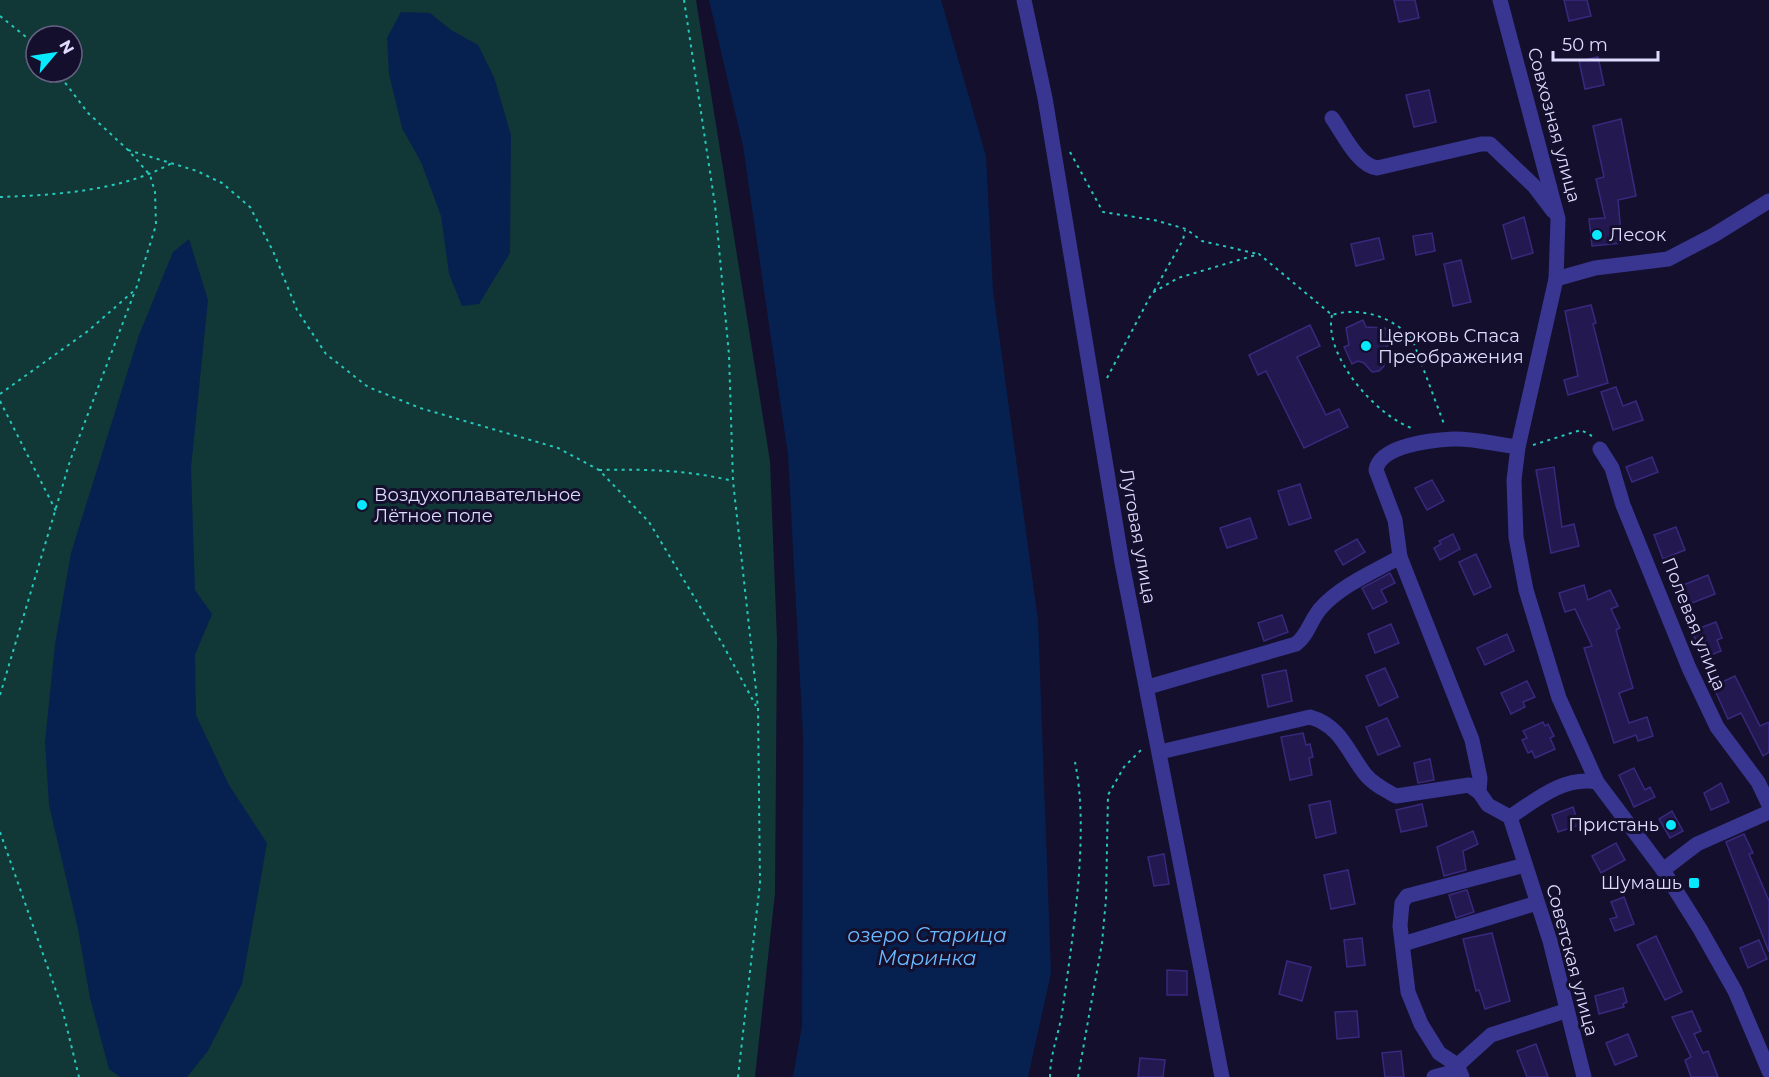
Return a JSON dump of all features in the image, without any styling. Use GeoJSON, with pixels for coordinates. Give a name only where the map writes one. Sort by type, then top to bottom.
{"type":"FeatureCollection","features":[{"type":"Feature","properties":{"kind":"street","name":"Луговая улица"},"geometry":{"type":"LineString","coordinates":[[1024,0],[1045,98],[1122,563],[1148,687],[1222,1077]]}},
{"type":"Feature","properties":{"kind":"street","name":"Совхозная улица"},"geometry":{"type":"LineString","coordinates":[[1500,0],[1558,219],[1556,279],[1518,447],[1514,480],[1516,537],[1526,590],[1559,698],[1597,782],[1663,870],[1735,991],[1769,1071]]}},
{"type":"Feature","properties":{"kind":"street"},"geometry":{"type":"LineString","coordinates":[[1332,118],[1368,167],[1377,168],[1481,144],[1490,144],[1534,186],[1558,219]]}},
{"type":"Feature","properties":{"kind":"street"},"geometry":{"type":"LineString","coordinates":[[1556,279],[1595,268],[1668,260],[1769,201]]}},
{"type":"Feature","properties":{"kind":"street"},"geometry":{"type":"LineString","coordinates":[[1479,792],[1480,778],[1472,740],[1400,557],[1395,520],[1376,470],[1377,463],[1399,447],[1454,439],[1518,447]]}},
{"type":"Feature","properties":{"kind":"street","name":"Полевая улица"},"geometry":{"type":"LineString","coordinates":[[1600,449],[1612,468],[1623,505],[1717,728],[1758,782],[1769,805]]}},
{"type":"Feature","properties":{"kind":"street"},"geometry":{"type":"LineString","coordinates":[[1148,687],[1296,644],[1305,638],[1320,609],[1333,597],[1400,557]]}},
{"type":"Feature","properties":{"kind":"street"},"geometry":{"type":"LineString","coordinates":[[1158,746],[1310,717],[1324,721],[1337,731],[1366,776],[1396,796],[1469,785],[1479,792],[1488,805],[1510,817],[1548,792],[1569,783],[1580,779],[1597,782]]}},
{"type":"Feature","properties":{"kind":"street"},"geometry":{"type":"LineString","coordinates":[[1663,870],[1698,844],[1769,812]]}},
{"type":"Feature","properties":{"kind":"street","name":"Советская улица"},"geometry":{"type":"LineString","coordinates":[[1510,817],[1563,990],[1565,1011],[1584,1077]]}},
{"type":"Feature","properties":{"kind":"street"},"geometry":{"type":"LineString","coordinates":[[1460,1071],[1438,1053],[1421,1024],[1408,992],[1400,926],[1402,903],[1407,896],[1523,859]]}},
{"type":"Feature","properties":{"kind":"street"},"geometry":{"type":"LineString","coordinates":[[1403,944],[1537,903]]}},
{"type":"Feature","properties":{"kind":"street"},"geometry":{"type":"LineString","coordinates":[[1434,1077],[1460,1071],[1491,1035],[1565,1011]]}},
{"type":"Feature","properties":{"kind":"path"},"geometry":{"type":"LineString","coordinates":[[684,0],[715,205],[729,355],[733,481],[758,708],[760,883],[738,1077]]}},
{"type":"Feature","properties":{"kind":"path"},"geometry":{"type":"LineString","coordinates":[[0,16],[24,35]]}},
{"type":"Feature","properties":{"kind":"path"},"geometry":{"type":"LineString","coordinates":[[0,695],[70,461],[136,289],[156,225],[155,192],[150,175],[128,150],[88,113],[66,84]]}},
{"type":"Feature","properties":{"kind":"path"},"geometry":{"type":"LineString","coordinates":[[1066,145],[1103,212],[1154,220],[1186,229],[1202,241],[1259,254],[1332,315]]}},
{"type":"Feature","properties":{"kind":"path"},"geometry":{"type":"LineString","coordinates":[[128,150],[172,162],[222,183],[250,207],[273,251],[297,309],[326,354],[368,387],[420,408],[558,448],[599,471],[649,522],[758,708]]}},
{"type":"Feature","properties":{"kind":"path"},"geometry":{"type":"LineString","coordinates":[[0,197],[35,195],[105,185],[150,175],[172,162]]}},
{"type":"Feature","properties":{"kind":"path"},"geometry":{"type":"LineString","coordinates":[[1095,403],[1152,293],[1183,240],[1186,229]]}},
{"type":"Feature","properties":{"kind":"path"},"geometry":{"type":"LineString","coordinates":[[1152,293],[1178,278],[1259,254]]}},
{"type":"Feature","properties":{"kind":"path"},"geometry":{"type":"LineString","coordinates":[[0,394],[88,331],[136,289]]}},
{"type":"Feature","properties":{"kind":"path"},"geometry":{"type":"LineString","coordinates":[[1332,315],[1347,310],[1392,321],[1405,330],[1413,341],[1442,420],[1454,439]]}},
{"type":"Feature","properties":{"kind":"path"},"geometry":{"type":"LineString","coordinates":[[1332,315],[1330,326],[1334,345],[1348,372],[1370,399],[1405,426],[1423,432]]}},
{"type":"Feature","properties":{"kind":"path"},"geometry":{"type":"LineString","coordinates":[[0,401],[47,490],[56,512]]}},
{"type":"Feature","properties":{"kind":"path"},"geometry":{"type":"LineString","coordinates":[[1518,447],[1581,430],[1591,434],[1600,449]]}},
{"type":"Feature","properties":{"kind":"path"},"geometry":{"type":"LineString","coordinates":[[599,471],[649,468],[698,473],[733,481]]}},
{"type":"Feature","properties":{"kind":"path"},"geometry":{"type":"LineString","coordinates":[[1078,1077],[1103,932],[1108,795],[1124,767],[1158,746]]}},
{"type":"Feature","properties":{"kind":"path"},"geometry":{"type":"LineString","coordinates":[[1050,1077],[1050,1057],[1061,1017],[1074,923],[1080,786],[1075,762]]}},
{"type":"Feature","properties":{"kind":"path"},"geometry":{"type":"LineString","coordinates":[[0,832],[62,1008],[79,1077]]}},
{"type":"Feature","properties":{"kind":"green space","name":"Воздухоплавательное Лётное поле"},"geometry":{"type":"Polygon","coordinates":[[[0,0],[696,0],[770,461],[777,640],[775,893],[755,1077],[0,1077],[0,0]]]}},
{"type":"Feature","properties":{"kind":"water","name":"озеро Старица Маринка"},"geometry":{"type":"Polygon","coordinates":[[[709,0],[941,0],[986,156],[993,291],[1038,620],[1051,973],[1028,1077],[793,1077],[802,1026],[803,736],[788,455],[743,146],[709,0]]]}},
{"type":"Feature","properties":{"kind":"water"},"geometry":{"type":"Polygon","coordinates":[[[401,12],[430,13],[451,30],[478,45],[494,77],[511,135],[510,253],[479,304],[462,306],[449,274],[441,216],[421,162],[402,128],[389,74],[387,38],[401,12]]]}},
{"type":"Feature","properties":{"kind":"water"},"geometry":{"type":"Polygon","coordinates":[[[189,239],[208,300],[191,468],[195,590],[212,614],[195,655],[196,715],[229,785],[267,843],[242,984],[208,1051],[187,1077],[120,1077],[109,1069],[90,998],[78,929],[49,805],[45,742],[55,644],[71,553],[139,335],[173,252],[189,239]]]}},
{"type":"Feature","properties":{"kind":"building"},"geometry":{"type":"Polygon","coordinates":[[[1394,0],[1415,0],[1419,18],[1399,22],[1394,0]]]}},
{"type":"Feature","properties":{"kind":"building"},"geometry":{"type":"Polygon","coordinates":[[[1564,0],[1587,0],[1591,16],[1569,21],[1564,0]]]}},
{"type":"Feature","properties":{"kind":"building"},"geometry":{"type":"Polygon","coordinates":[[[1598,57],[1604,85],[1585,89],[1579,61],[1598,57]]]}},
{"type":"Feature","properties":{"kind":"building"},"geometry":{"type":"Polygon","coordinates":[[[1429,90],[1436,122],[1414,127],[1406,95],[1429,90]]]}},
{"type":"Feature","properties":{"kind":"building"},"geometry":{"type":"Polygon","coordinates":[[[1621,119],[1636,196],[1618,200],[1622,243],[1592,246],[1589,219],[1605,218],[1596,179],[1604,177],[1593,126],[1621,119]]]}},
{"type":"Feature","properties":{"kind":"building"},"geometry":{"type":"Polygon","coordinates":[[[1524,217],[1533,253],[1512,259],[1503,225],[1524,217]]]}},
{"type":"Feature","properties":{"kind":"building"},"geometry":{"type":"Polygon","coordinates":[[[1432,233],[1435,251],[1416,255],[1413,236],[1432,233]]]}},
{"type":"Feature","properties":{"kind":"building"},"geometry":{"type":"Polygon","coordinates":[[[1379,238],[1384,259],[1356,266],[1351,244],[1379,238]]]}},
{"type":"Feature","properties":{"kind":"building"},"geometry":{"type":"Polygon","coordinates":[[[1461,260],[1471,302],[1453,306],[1444,264],[1461,260]]]}},
{"type":"Feature","properties":{"kind":"building"},"geometry":{"type":"Polygon","coordinates":[[[1591,305],[1596,323],[1593,324],[1608,383],[1568,395],[1564,380],[1578,376],[1565,311],[1591,305]]]}},
{"type":"Feature","properties":{"kind":"building","name":"Церковь Спаса Преображения"},"geometry":{"type":"Polygon","coordinates":[[[1363,320],[1366,327],[1385,328],[1390,333],[1391,340],[1382,354],[1384,366],[1379,371],[1372,372],[1364,363],[1358,361],[1352,364],[1344,347],[1349,345],[1346,328],[1363,320]]]}},
{"type":"Feature","properties":{"kind":"building"},"geometry":{"type":"Polygon","coordinates":[[[1310,325],[1320,346],[1297,357],[1326,415],[1339,409],[1348,427],[1304,448],[1266,371],[1258,375],[1249,355],[1310,325]]]}},
{"type":"Feature","properties":{"kind":"building"},"geometry":{"type":"Polygon","coordinates":[[[1616,387],[1623,406],[1636,401],[1643,420],[1613,430],[1601,392],[1616,387]]]}},
{"type":"Feature","properties":{"kind":"building"},"geometry":{"type":"Polygon","coordinates":[[[1652,457],[1658,472],[1632,482],[1626,467],[1652,457]]]}},
{"type":"Feature","properties":{"kind":"building"},"geometry":{"type":"Polygon","coordinates":[[[1554,467],[1562,527],[1574,524],[1579,546],[1551,553],[1536,470],[1554,467]]]}},
{"type":"Feature","properties":{"kind":"building"},"geometry":{"type":"Polygon","coordinates":[[[1432,480],[1444,501],[1427,510],[1415,488],[1432,480]]]}},
{"type":"Feature","properties":{"kind":"building"},"geometry":{"type":"Polygon","coordinates":[[[1300,484],[1311,518],[1289,525],[1278,491],[1300,484]]]}},
{"type":"Feature","properties":{"kind":"building"},"geometry":{"type":"Polygon","coordinates":[[[1250,518],[1257,538],[1227,548],[1220,528],[1250,518]]]}},
{"type":"Feature","properties":{"kind":"building"},"geometry":{"type":"Polygon","coordinates":[[[1676,527],[1685,550],[1663,559],[1654,535],[1676,527]]]}},
{"type":"Feature","properties":{"kind":"building"},"geometry":{"type":"Polygon","coordinates":[[[1453,534],[1460,549],[1440,560],[1434,548],[1441,544],[1439,541],[1453,534]]]}},
{"type":"Feature","properties":{"kind":"building"},"geometry":{"type":"Polygon","coordinates":[[[1357,539],[1365,552],[1343,565],[1335,551],[1357,539]]]}},
{"type":"Feature","properties":{"kind":"building"},"geometry":{"type":"Polygon","coordinates":[[[1476,554],[1491,587],[1474,595],[1459,562],[1476,554]]]}},
{"type":"Feature","properties":{"kind":"building"},"geometry":{"type":"Polygon","coordinates":[[[1390,573],[1395,583],[1381,590],[1387,602],[1373,609],[1362,588],[1390,573]]]}},
{"type":"Feature","properties":{"kind":"building"},"geometry":{"type":"Polygon","coordinates":[[[1708,575],[1715,594],[1684,606],[1676,588],[1708,575]]]}},
{"type":"Feature","properties":{"kind":"building"},"geometry":{"type":"Polygon","coordinates":[[[1584,585],[1588,600],[1610,590],[1618,606],[1611,609],[1620,628],[1616,630],[1633,688],[1619,693],[1629,723],[1647,717],[1653,736],[1638,741],[1636,735],[1614,743],[1584,648],[1592,646],[1575,609],[1565,612],[1559,593],[1584,585]]]}},
{"type":"Feature","properties":{"kind":"building"},"geometry":{"type":"Polygon","coordinates":[[[1282,615],[1288,632],[1264,641],[1258,623],[1282,615]]]}},
{"type":"Feature","properties":{"kind":"building"},"geometry":{"type":"Polygon","coordinates":[[[1716,622],[1722,638],[1717,640],[1721,651],[1703,658],[1692,631],[1716,622]]]}},
{"type":"Feature","properties":{"kind":"building"},"geometry":{"type":"Polygon","coordinates":[[[1391,624],[1399,643],[1375,653],[1368,634],[1391,624]]]}},
{"type":"Feature","properties":{"kind":"building"},"geometry":{"type":"Polygon","coordinates":[[[1507,634],[1514,651],[1485,665],[1477,648],[1507,634]]]}},
{"type":"Feature","properties":{"kind":"building"},"geometry":{"type":"Polygon","coordinates":[[[1385,668],[1398,697],[1379,706],[1366,676],[1385,668]]]}},
{"type":"Feature","properties":{"kind":"building"},"geometry":{"type":"Polygon","coordinates":[[[1286,670],[1292,701],[1268,707],[1262,675],[1286,670]]]}},
{"type":"Feature","properties":{"kind":"building"},"geometry":{"type":"Polygon","coordinates":[[[1735,676],[1760,726],[1769,722],[1769,752],[1763,756],[1741,713],[1728,719],[1713,686],[1735,676]]]}},
{"type":"Feature","properties":{"kind":"building"},"geometry":{"type":"Polygon","coordinates":[[[1527,681],[1535,697],[1523,702],[1525,707],[1511,714],[1501,693],[1527,681]]]}},
{"type":"Feature","properties":{"kind":"building"},"geometry":{"type":"Polygon","coordinates":[[[1387,718],[1400,746],[1378,755],[1366,727],[1387,718]]]}},
{"type":"Feature","properties":{"kind":"building"},"geometry":{"type":"Polygon","coordinates":[[[1543,722],[1545,726],[1548,724],[1554,736],[1550,738],[1555,749],[1535,758],[1532,751],[1528,753],[1522,740],[1527,738],[1523,731],[1543,722]]]}},
{"type":"Feature","properties":{"kind":"building"},"geometry":{"type":"Polygon","coordinates":[[[1303,733],[1306,745],[1310,744],[1313,757],[1309,758],[1312,775],[1290,780],[1281,737],[1303,733]]]}},
{"type":"Feature","properties":{"kind":"building"},"geometry":{"type":"Polygon","coordinates":[[[1430,759],[1434,780],[1418,783],[1414,763],[1430,759]]]}},
{"type":"Feature","properties":{"kind":"building"},"geometry":{"type":"Polygon","coordinates":[[[1634,768],[1645,790],[1650,787],[1655,797],[1634,807],[1619,775],[1634,768]]]}},
{"type":"Feature","properties":{"kind":"building"},"geometry":{"type":"Polygon","coordinates":[[[1721,783],[1729,802],[1711,810],[1704,793],[1721,783]]]}},
{"type":"Feature","properties":{"kind":"building"},"geometry":{"type":"Polygon","coordinates":[[[1330,801],[1336,833],[1316,838],[1309,805],[1330,801]]]}},
{"type":"Feature","properties":{"kind":"building"},"geometry":{"type":"Polygon","coordinates":[[[1422,804],[1427,826],[1401,832],[1396,810],[1422,804]]]}},
{"type":"Feature","properties":{"kind":"building"},"geometry":{"type":"Polygon","coordinates":[[[1573,807],[1579,825],[1558,832],[1552,815],[1573,807]]]}},
{"type":"Feature","properties":{"kind":"building","name":"Пристань"},"geometry":{"type":"Polygon","coordinates":[[[1672,811],[1683,831],[1670,838],[1659,819],[1672,811]]]}},
{"type":"Feature","properties":{"kind":"building"},"geometry":{"type":"Polygon","coordinates":[[[1473,831],[1478,844],[1463,851],[1466,870],[1444,876],[1437,847],[1473,831]]]}},
{"type":"Feature","properties":{"kind":"building"},"geometry":{"type":"Polygon","coordinates":[[[1744,834],[1753,853],[1749,854],[1769,901],[1769,952],[1726,842],[1744,834]]]}},
{"type":"Feature","properties":{"kind":"building"},"geometry":{"type":"Polygon","coordinates":[[[1616,843],[1625,860],[1601,873],[1592,856],[1616,843]]]}},
{"type":"Feature","properties":{"kind":"building"},"geometry":{"type":"Polygon","coordinates":[[[1164,854],[1169,884],[1154,886],[1148,857],[1164,854]]]}},
{"type":"Feature","properties":{"kind":"building"},"geometry":{"type":"Polygon","coordinates":[[[1348,870],[1355,904],[1331,909],[1324,875],[1348,870]]]}},
{"type":"Feature","properties":{"kind":"building"},"geometry":{"type":"Polygon","coordinates":[[[1467,890],[1474,912],[1456,918],[1449,895],[1467,890]]]}},
{"type":"Feature","properties":{"kind":"building"},"geometry":{"type":"Polygon","coordinates":[[[1624,897],[1634,924],[1615,931],[1610,919],[1617,917],[1611,902],[1624,897]]]}},
{"type":"Feature","properties":{"kind":"building"},"geometry":{"type":"Polygon","coordinates":[[[1492,933],[1510,1001],[1485,1009],[1479,990],[1476,991],[1463,939],[1492,933]]]}},
{"type":"Feature","properties":{"kind":"building"},"geometry":{"type":"Polygon","coordinates":[[[1656,936],[1682,992],[1665,1000],[1637,945],[1656,936]]]}},
{"type":"Feature","properties":{"kind":"building"},"geometry":{"type":"Polygon","coordinates":[[[1362,938],[1365,965],[1347,967],[1344,940],[1362,938]]]}},
{"type":"Feature","properties":{"kind":"building"},"geometry":{"type":"Polygon","coordinates":[[[1759,940],[1767,959],[1748,968],[1740,948],[1759,940]]]}},
{"type":"Feature","properties":{"kind":"building"},"geometry":{"type":"Polygon","coordinates":[[[1287,961],[1311,967],[1302,1001],[1279,994],[1287,961]]]}},
{"type":"Feature","properties":{"kind":"building"},"geometry":{"type":"Polygon","coordinates":[[[1167,970],[1187,971],[1187,995],[1167,995],[1167,970]]]}},
{"type":"Feature","properties":{"kind":"building"},"geometry":{"type":"Polygon","coordinates":[[[1623,988],[1627,1002],[1623,1004],[1624,1007],[1599,1014],[1595,996],[1623,988]]]}},
{"type":"Feature","properties":{"kind":"building"},"geometry":{"type":"Polygon","coordinates":[[[1357,1011],[1359,1037],[1337,1039],[1335,1012],[1357,1011]]]}},
{"type":"Feature","properties":{"kind":"building"},"geometry":{"type":"Polygon","coordinates":[[[1692,1011],[1701,1031],[1694,1034],[1703,1053],[1708,1051],[1718,1077],[1691,1077],[1685,1060],[1691,1057],[1672,1017],[1692,1011]]]}},
{"type":"Feature","properties":{"kind":"building"},"geometry":{"type":"Polygon","coordinates":[[[1628,1034],[1637,1056],[1615,1065],[1606,1043],[1628,1034]]]}},
{"type":"Feature","properties":{"kind":"building"},"geometry":{"type":"Polygon","coordinates":[[[1536,1044],[1548,1077],[1527,1077],[1517,1051],[1536,1044]]]}},
{"type":"Feature","properties":{"kind":"building"},"geometry":{"type":"Polygon","coordinates":[[[1401,1051],[1404,1077],[1385,1077],[1382,1053],[1401,1051]]]}},
{"type":"Feature","properties":{"kind":"building"},"geometry":{"type":"Polygon","coordinates":[[[1140,1058],[1165,1060],[1163,1077],[1138,1077],[1140,1058]]]}},
{"type":"Feature","properties":{"kind":"place","name":"Лесок"},"geometry":{"type":"Point","coordinates":[1597,235]}},
{"type":"Feature","properties":{"kind":"place","name":"Церковь Спаса Преображения"},"geometry":{"type":"Point","coordinates":[1366,346]}},
{"type":"Feature","properties":{"kind":"place","name":"Воздухоплавательное Лётное поле"},"geometry":{"type":"Point","coordinates":[362,505]}},
{"type":"Feature","properties":{"kind":"place","name":"Пристань"},"geometry":{"type":"Point","coordinates":[1671,825]}},
{"type":"Feature","properties":{"kind":"place","name":"Шумашь"},"geometry":{"type":"Point","coordinates":[1694,883]}}]}
